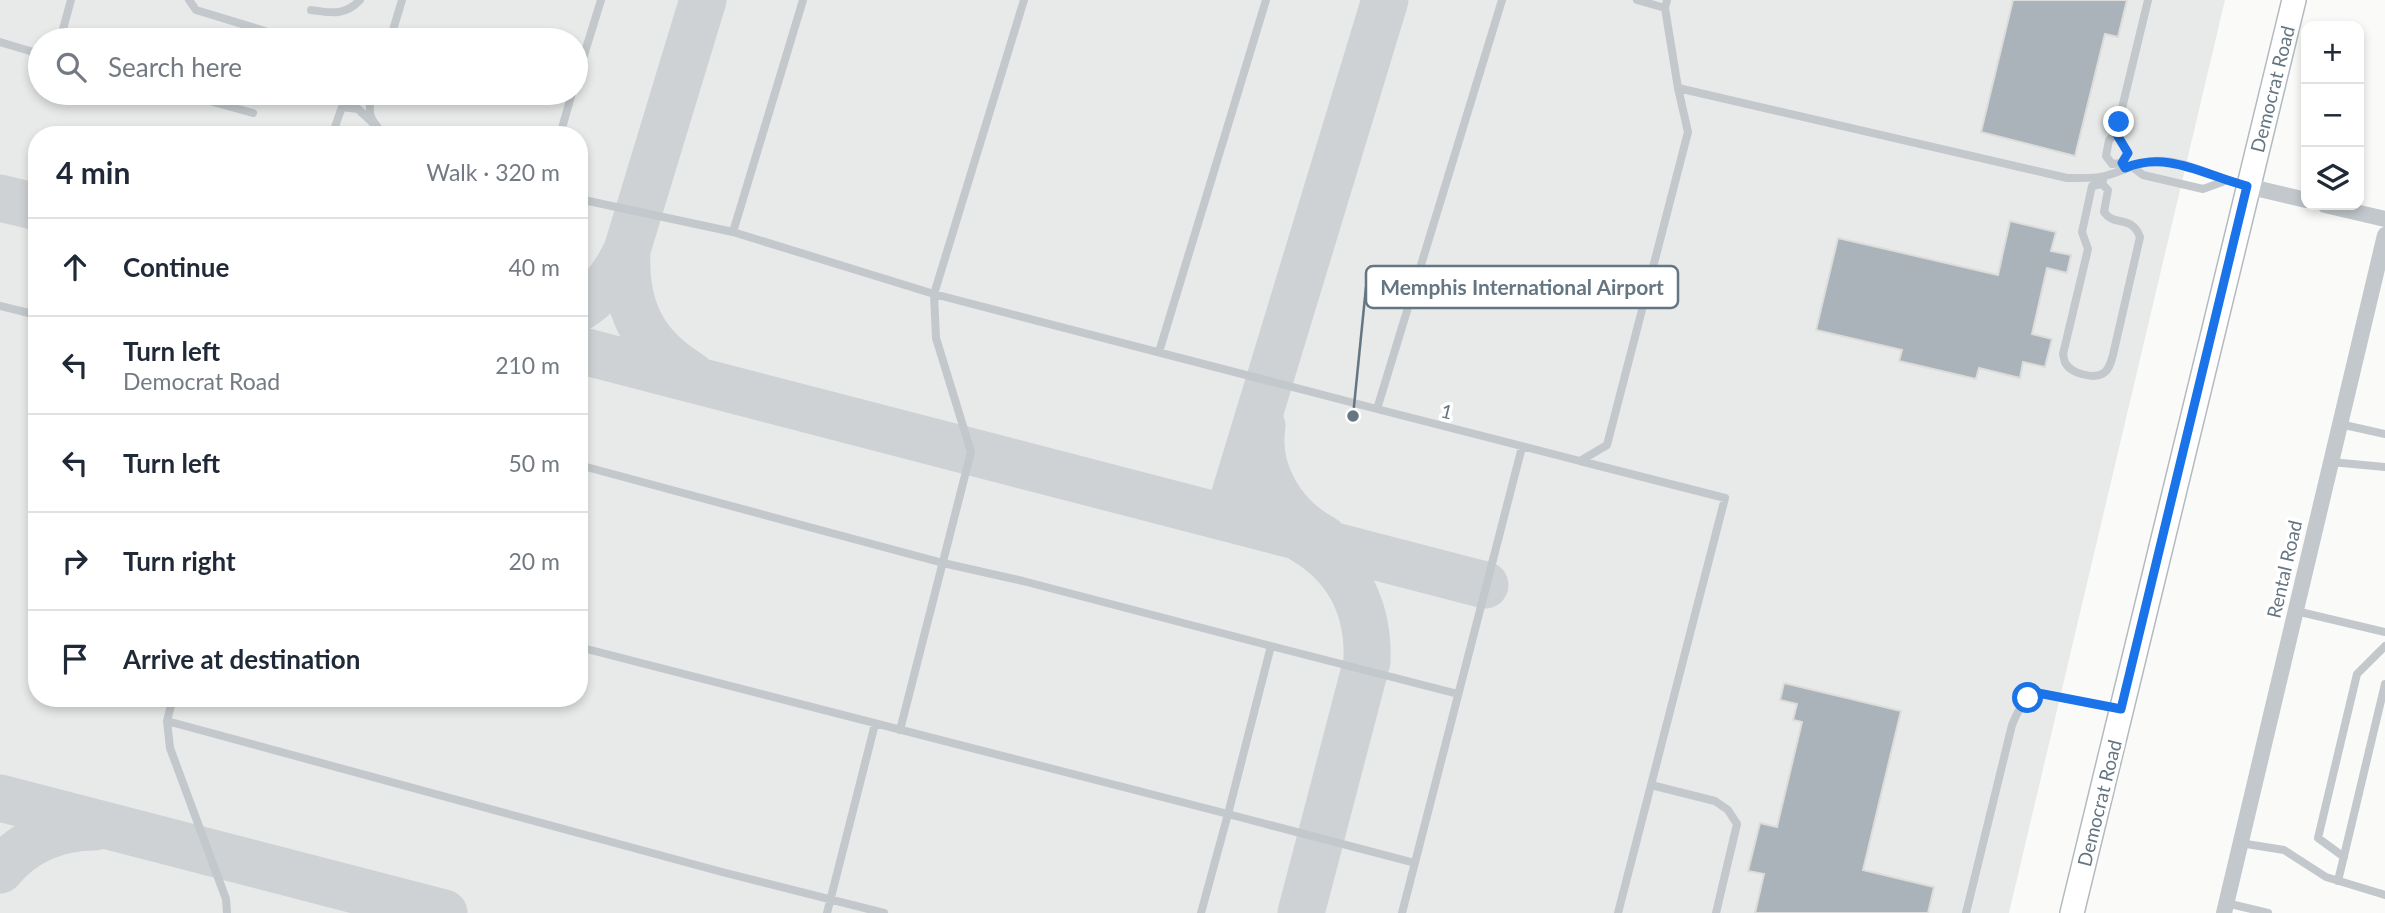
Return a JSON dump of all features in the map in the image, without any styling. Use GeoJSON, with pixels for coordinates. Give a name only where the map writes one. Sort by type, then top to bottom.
{"type":"FeatureCollection","features":[{"type":"Feature","properties":{"kind":"main road","name":"Democrat Road"},"geometry":{"type":"LineString","coordinates":[[2072,913],[2294,0]]}},
{"type":"Feature","properties":{"kind":"street"},"geometry":{"type":"LineString","coordinates":[[2247,186],[2301,199]]}},
{"type":"Feature","properties":{"kind":"street"},"geometry":{"type":"LineString","coordinates":[[2346,210],[2385,219]]}},
{"type":"Feature","properties":{"kind":"street","name":"Rental Road"},"geometry":{"type":"LineString","coordinates":[[2225,908],[2385,235]]}},
{"type":"Feature","properties":{"kind":"lane"},"geometry":{"type":"LineString","coordinates":[[63,28],[71,0]]}},
{"type":"Feature","properties":{"kind":"lane"},"geometry":{"type":"LineString","coordinates":[[189,0],[196,10],[255,28]]}},
{"type":"Feature","properties":{"kind":"lane"},"geometry":{"type":"LineString","coordinates":[[311,10],[339,13],[350,9],[360,0]]}},
{"type":"Feature","properties":{"kind":"lane"},"geometry":{"type":"LineString","coordinates":[[394,28],[402,0]]}},
{"type":"Feature","properties":{"kind":"lane"},"geometry":{"type":"LineString","coordinates":[[588,42],[601,0]]}},
{"type":"Feature","properties":{"kind":"lane"},"geometry":{"type":"LineString","coordinates":[[733,232],[803,0]]}},
{"type":"Feature","properties":{"kind":"lane"},"geometry":{"type":"LineString","coordinates":[[900,730],[971,452],[936,338],[934,294],[1024,0]]}},
{"type":"Feature","properties":{"kind":"lane"},"geometry":{"type":"LineString","coordinates":[[1159,352],[1266,0]]}},
{"type":"Feature","properties":{"kind":"lane"},"geometry":{"type":"LineString","coordinates":[[1377,409],[1502,0]]}},
{"type":"Feature","properties":{"kind":"lane"},"geometry":{"type":"LineString","coordinates":[[1580,461],[1607,445],[1688,132],[1678,88],[1666,4],[1637,0]]}},
{"type":"Feature","properties":{"kind":"lane"},"geometry":{"type":"LineString","coordinates":[[2148,0],[2116,133],[2109,140],[2106,156],[2112,164],[2126,166],[2143,175],[2203,190],[2225,181]]}},
{"type":"Feature","properties":{"kind":"lane"},"geometry":{"type":"LineString","coordinates":[[0,42],[28,50]]}},
{"type":"Feature","properties":{"kind":"lane"},"geometry":{"type":"LineString","coordinates":[[1678,88],[2067,178],[2103,180]]}},
{"type":"Feature","properties":{"kind":"lane"},"geometry":{"type":"LineString","coordinates":[[224,105],[253,113]]}},
{"type":"Feature","properties":{"kind":"lane"},"geometry":{"type":"LineString","coordinates":[[369,105],[374,124]]}},
{"type":"Feature","properties":{"kind":"lane"},"geometry":{"type":"LineString","coordinates":[[563,126],[569,105]]}},
{"type":"Feature","properties":{"kind":"lane"},"geometry":{"type":"LineString","coordinates":[[335,126],[342,107],[358,108],[374,124]]}},
{"type":"Feature","properties":{"kind":"lane"},"geometry":{"type":"LineString","coordinates":[[2116,133],[2128,153],[2126,166]]}},
{"type":"Feature","properties":{"kind":"lane"},"geometry":{"type":"LineString","coordinates":[[2103,180],[2108,190],[2104,212],[2107,217],[2131,223],[2140,237],[2113,355],[2108,369],[2095,376],[2072,371],[2065,363],[2063,354],[2088,249],[2082,232],[2092,186],[2126,166],[2147,161],[2164,161],[2208,172],[2225,181],[2247,186]]}},
{"type":"Feature","properties":{"kind":"lane","name":"1"},"geometry":{"type":"LineString","coordinates":[[588,201],[733,232],[934,294],[1725,498],[1651,785]]}},
{"type":"Feature","properties":{"kind":"lane"},"geometry":{"type":"LineString","coordinates":[[0,306],[28,313]]}},
{"type":"Feature","properties":{"kind":"lane"},"geometry":{"type":"LineString","coordinates":[[2340,424],[2385,434]]}},
{"type":"Feature","properties":{"kind":"lane"},"geometry":{"type":"LineString","coordinates":[[1402,913],[1522,447]]}},
{"type":"Feature","properties":{"kind":"lane"},"geometry":{"type":"LineString","coordinates":[[2331,462],[2385,467]]}},
{"type":"Feature","properties":{"kind":"lane"},"geometry":{"type":"LineString","coordinates":[[588,467],[1458,694]]}},
{"type":"Feature","properties":{"kind":"lane"},"geometry":{"type":"LineString","coordinates":[[2296,611],[2385,632]]}},
{"type":"Feature","properties":{"kind":"lane"},"geometry":{"type":"LineString","coordinates":[[1201,913],[1271,646]]}},
{"type":"Feature","properties":{"kind":"lane"},"geometry":{"type":"LineString","coordinates":[[2344,857],[2318,838],[2357,674],[2385,646]]}},
{"type":"Feature","properties":{"kind":"lane"},"geometry":{"type":"LineString","coordinates":[[588,649],[1415,863]]}},
{"type":"Feature","properties":{"kind":"lane"},"geometry":{"type":"LineString","coordinates":[[2338,881],[2385,684]]}},
{"type":"Feature","properties":{"kind":"lane"},"geometry":{"type":"LineString","coordinates":[[1966,913],[2012,725],[2020,708],[2028,698],[2038,693],[2121,709]]}},
{"type":"Feature","properties":{"kind":"lane"},"geometry":{"type":"LineString","coordinates":[[171,707],[166,735],[226,899],[227,913]]}},
{"type":"Feature","properties":{"kind":"lane"},"geometry":{"type":"LineString","coordinates":[[167,721],[722,872],[884,913]]}},
{"type":"Feature","properties":{"kind":"lane"},"geometry":{"type":"LineString","coordinates":[[827,913],[875,724]]}},
{"type":"Feature","properties":{"kind":"lane"},"geometry":{"type":"LineString","coordinates":[[1618,913],[1651,785],[1715,801],[1728,810],[1737,824],[1716,913]]}},
{"type":"Feature","properties":{"kind":"lane"},"geometry":{"type":"LineString","coordinates":[[2241,843],[2284,850],[2326,877],[2385,895]]}},
{"type":"Feature","properties":{"kind":"lane"},"geometry":{"type":"LineString","coordinates":[[2225,908],[2268,913]]}},
{"type":"Feature","properties":{"kind":"shaded area"},"geometry":{"type":"Polygon","coordinates":[[[0,0],[2225,0],[2009,913],[0,913],[0,0]]]}},
{"type":"Feature","properties":{"kind":"building"},"geometry":{"type":"Polygon","coordinates":[[[2013,0],[2127,0],[2118,37],[2105,34],[2075,156],[1981,132],[2013,0]]]}},
{"type":"Feature","properties":{"kind":"building"},"geometry":{"type":"Polygon","coordinates":[[[2010,221],[2056,232],[2051,251],[2071,255],[2067,273],[2047,268],[2032,334],[2052,339],[2045,367],[2023,362],[2020,378],[1979,368],[1976,379],[1899,361],[1902,350],[1816,330],[1838,238],[1998,275],[2010,221]]]}},
{"type":"Feature","properties":{"kind":"building"},"geometry":{"type":"Polygon","coordinates":[[[1784,683],[1901,711],[1863,870],[1934,887],[1928,913],[1755,913],[1764,874],[1748,871],[1760,823],[1777,827],[1802,722],[1793,720],[1797,704],[1780,700],[1784,683]]]}},
{"type":"Feature","properties":{"kind":"taxiway"},"geometry":{"type":"LineString","coordinates":[[588,301],[608,283],[627,250],[703,0]]}},
{"type":"Feature","properties":{"kind":"taxiway"},"geometry":{"type":"LineString","coordinates":[[1228,517],[1385,0]]}},
{"type":"Feature","properties":{"kind":"taxiway"},"geometry":{"type":"LineString","coordinates":[[0,198],[28,205]]}},
{"type":"Feature","properties":{"kind":"taxiway"},"geometry":{"type":"LineString","coordinates":[[627,250],[629,289],[639,323],[660,351],[691,375]]}},
{"type":"Feature","properties":{"kind":"taxiway"},"geometry":{"type":"LineString","coordinates":[[588,352],[1485,585]]}},
{"type":"Feature","properties":{"kind":"taxiway"},"geometry":{"type":"LineString","coordinates":[[1262,426],[1263,460],[1275,492],[1296,519],[1324,539]]}},
{"type":"Feature","properties":{"kind":"taxiway"},"geometry":{"type":"LineString","coordinates":[[1301,913],[1367,661],[1364,624],[1353,591],[1332,563],[1303,540]]}},
{"type":"Feature","properties":{"kind":"taxiway"},"geometry":{"type":"LineString","coordinates":[[0,798],[444,913]]}},
{"type":"Feature","properties":{"kind":"taxiway"},"geometry":{"type":"LineString","coordinates":[[0,870],[20,851],[43,838],[68,830],[95,827]]}},
{"type":"Feature","properties":{"kind":"place","name":"Memphis International Airport"},"geometry":{"type":"Point","coordinates":[1353,416]}},
{"type":"Feature","properties":{"kind":"route"},"geometry":{"type":"LineString","coordinates":[[2028,698],[2038,693],[2121,709],[2247,186],[2225,181],[2208,172],[2164,161],[2147,161],[2125,168],[2122,163],[2128,153],[2116,133],[2119,122]]}}]}
